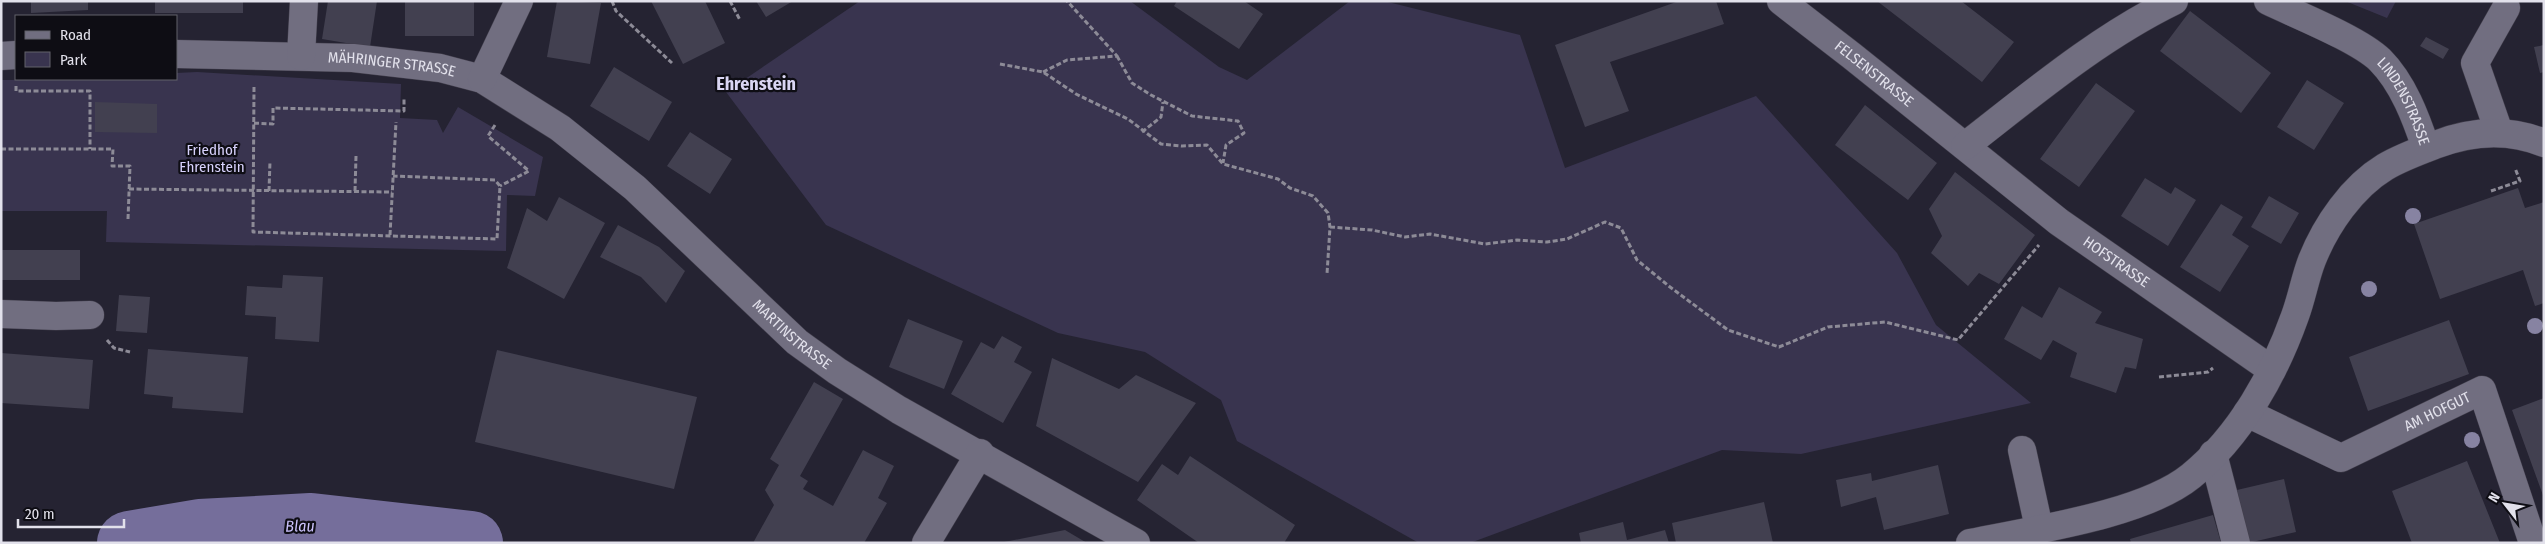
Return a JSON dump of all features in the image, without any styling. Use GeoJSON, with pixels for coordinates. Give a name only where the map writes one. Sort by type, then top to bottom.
{"type":"FeatureCollection","features":[{"type":"Feature","properties":{"kind":"street"},"geometry":{"type":"LineString","coordinates":[[302,56],[304,1]]}},
{"type":"Feature","properties":{"kind":"street"},"geometry":{"type":"LineString","coordinates":[[482,79],[519,1]]}},
{"type":"Feature","properties":{"kind":"street","name":"FELSENSTRASSE"},"geometry":{"type":"LineString","coordinates":[[1781,1],[1966,146]]}},
{"type":"Feature","properties":{"kind":"street"},"geometry":{"type":"LineString","coordinates":[[1966,146],[2096,46],[2142,16],[2174,1]]}},
{"type":"Feature","properties":{"kind":"street","name":"LINDENSTRASSE"},"geometry":{"type":"LineString","coordinates":[[2268,1],[2357,45],[2380,60],[2402,91],[2416,118],[2426,148],[2472,134],[2499,132],[2523,136],[2544,143]]}},
{"type":"Feature","properties":{"kind":"street"},"geometry":{"type":"LineString","coordinates":[[2497,14],[2475,63],[2499,132]]}},
{"type":"Feature","properties":{"kind":"street","name":"MÄHRINGER STRASSE"},"geometry":{"type":"LineString","coordinates":[[178,54],[353,58],[422,66],[482,79]]}},
{"type":"Feature","properties":{"kind":"street"},"geometry":{"type":"LineString","coordinates":[[1,56],[15,55]]}},
{"type":"Feature","properties":{"kind":"street","name":"MARTINSTRASSE"},"geometry":{"type":"LineString","coordinates":[[482,79],[560,128],[635,188],[798,342],[837,371],[892,405],[980,453],[1136,543]]}},
{"type":"Feature","properties":{"kind":"street","name":"HOFSTRASSE"},"geometry":{"type":"LineString","coordinates":[[1966,146],[2059,222],[2272,370]]}},
{"type":"Feature","properties":{"kind":"street"},"geometry":{"type":"LineString","coordinates":[[1970,543],[2109,513],[2158,496],[2190,477],[2213,454],[2247,413],[2272,370],[2295,316],[2312,260],[2326,230],[2354,194],[2385,167],[2426,148]]}},
{"type":"Feature","properties":{"kind":"street"},"geometry":{"type":"LineString","coordinates":[[1,314],[90,315]]}},
{"type":"Feature","properties":{"kind":"street","name":"AM HOFGUT"},"geometry":{"type":"LineString","coordinates":[[2247,413],[2341,458],[2482,390],[2533,543]]}},
{"type":"Feature","properties":{"kind":"street"},"geometry":{"type":"LineString","coordinates":[[2022,450],[2039,528]]}},
{"type":"Feature","properties":{"kind":"street"},"geometry":{"type":"LineString","coordinates":[[926,543],[980,453]]}},
{"type":"Feature","properties":{"kind":"street"},"geometry":{"type":"LineString","coordinates":[[2213,454],[2236,543]]}},
{"type":"Feature","properties":{"kind":"path"},"geometry":{"type":"LineString","coordinates":[[612,1],[616,11],[672,63]]}},
{"type":"Feature","properties":{"kind":"path"},"geometry":{"type":"LineString","coordinates":[[730,1],[740,20]]}},
{"type":"Feature","properties":{"kind":"path"},"geometry":{"type":"LineString","coordinates":[[1067,1],[1117,56],[1132,83],[1192,116],[1238,121],[1244,132],[1226,146],[1223,164]]}},
{"type":"Feature","properties":{"kind":"path"},"geometry":{"type":"LineString","coordinates":[[1042,72],[1067,60],[1117,56]]}},
{"type":"Feature","properties":{"kind":"path"},"geometry":{"type":"LineString","coordinates":[[1000,64],[1042,72],[1076,94],[1128,119],[1142,132],[1160,144],[1182,146],[1208,145],[1223,164],[1278,179],[1290,188],[1313,196],[1328,213],[1330,228],[1327,274]]}},
{"type":"Feature","properties":{"kind":"path"},"geometry":{"type":"LineString","coordinates":[[254,83],[254,232],[497,238],[500,186],[495,180],[393,176]]}},
{"type":"Feature","properties":{"kind":"path"},"geometry":{"type":"LineString","coordinates":[[16,91],[90,91],[90,149]]}},
{"type":"Feature","properties":{"kind":"path"},"geometry":{"type":"LineString","coordinates":[[1142,132],[1161,117],[1163,101]]}},
{"type":"Feature","properties":{"kind":"path"},"geometry":{"type":"LineString","coordinates":[[254,123],[273,124],[273,108],[400,111]]}},
{"type":"Feature","properties":{"kind":"path"},"geometry":{"type":"LineString","coordinates":[[390,235],[396,122]]}},
{"type":"Feature","properties":{"kind":"path"},"geometry":{"type":"LineString","coordinates":[[493,128],[488,136],[529,170],[500,186]]}},
{"type":"Feature","properties":{"kind":"path"},"geometry":{"type":"LineString","coordinates":[[1,149],[113,149],[112,166],[130,166],[128,219]]}},
{"type":"Feature","properties":{"kind":"path"},"geometry":{"type":"LineString","coordinates":[[355,191],[356,156]]}},
{"type":"Feature","properties":{"kind":"path"},"geometry":{"type":"LineString","coordinates":[[269,191],[270,161]]}},
{"type":"Feature","properties":{"kind":"path"},"geometry":{"type":"LineString","coordinates":[[129,189],[392,192]]}},
{"type":"Feature","properties":{"kind":"path"},"geometry":{"type":"LineString","coordinates":[[1330,228],[1372,230],[1405,237],[1430,234],[1484,244],[1517,240],[1546,242],[1567,239],[1604,222],[1620,228],[1637,260],[1728,330],[1779,347],[1828,327],[1886,322],[1958,340],[2059,222]]}},
{"type":"Feature","properties":{"kind":"path"},"geometry":{"type":"LineString","coordinates":[[2159,377],[2208,372],[2239,347]]}},
{"type":"Feature","properties":{"kind":"green space"},"geometry":{"type":"Polygon","coordinates":[[[860,1],[1130,1],[1219,67],[1247,80],[1350,1],[1384,1],[1520,35],[1565,168],[1756,96],[1897,253],[1936,325],[2031,403],[1801,454],[1722,450],[1470,543],[1419,543],[1237,441],[1221,400],[1145,352],[1058,333],[826,225],[726,92],[860,1]]]}},
{"type":"Feature","properties":{"kind":"green space"},"geometry":{"type":"Polygon","coordinates":[[[2345,1],[2396,1],[2387,18],[2345,1]]]}},
{"type":"Feature","properties":{"kind":"green space","name":"Friedhof Ehrenstein"},"geometry":{"type":"Polygon","coordinates":[[[197,72],[401,84],[400,118],[437,120],[443,133],[458,107],[543,157],[535,196],[507,195],[506,251],[106,242],[107,211],[1,211],[1,80],[178,80],[178,73],[197,72]]]}},
{"type":"Feature","properties":{"kind":"building"},"geometry":{"type":"Polygon","coordinates":[[[31,1],[88,1],[88,10],[31,13],[31,1]]]}},
{"type":"Feature","properties":{"kind":"building"},"geometry":{"type":"Polygon","coordinates":[[[155,1],[243,1],[243,13],[155,13],[155,1]]]}},
{"type":"Feature","properties":{"kind":"building"},"geometry":{"type":"Polygon","coordinates":[[[328,1],[377,1],[370,47],[322,39],[328,1]]]}},
{"type":"Feature","properties":{"kind":"building"},"geometry":{"type":"Polygon","coordinates":[[[405,1],[474,1],[474,36],[405,36],[405,1]]]}},
{"type":"Feature","properties":{"kind":"building"},"geometry":{"type":"Polygon","coordinates":[[[557,1],[601,3],[590,64],[547,57],[557,1]]]}},
{"type":"Feature","properties":{"kind":"building"},"geometry":{"type":"Polygon","coordinates":[[[651,1],[705,1],[725,43],[683,64],[651,1]]]}},
{"type":"Feature","properties":{"kind":"building"},"geometry":{"type":"Polygon","coordinates":[[[756,1],[793,1],[766,17],[756,1]]]}},
{"type":"Feature","properties":{"kind":"building"},"geometry":{"type":"Polygon","coordinates":[[[1177,1],[1244,1],[1263,14],[1239,49],[1174,6],[1177,1]]]}},
{"type":"Feature","properties":{"kind":"building"},"geometry":{"type":"Polygon","coordinates":[[[1679,1],[1716,1],[1724,24],[1610,62],[1629,111],[1585,127],[1555,45],[1679,1]]]}},
{"type":"Feature","properties":{"kind":"building"},"geometry":{"type":"Polygon","coordinates":[[[1877,1],[1961,1],[2014,42],[1982,82],[1877,1]]]}},
{"type":"Feature","properties":{"kind":"building"},"geometry":{"type":"Polygon","coordinates":[[[2190,11],[2271,73],[2241,113],[2160,51],[2190,11]]]}},
{"type":"Feature","properties":{"kind":"building"},"geometry":{"type":"Polygon","coordinates":[[[2426,37],[2449,49],[2443,59],[2420,46],[2426,37]]]}},
{"type":"Feature","properties":{"kind":"building"},"geometry":{"type":"Polygon","coordinates":[[[2544,45],[2544,72],[2540,73],[2534,47],[2544,45]]]}},
{"type":"Feature","properties":{"kind":"building"},"geometry":{"type":"Polygon","coordinates":[[[614,67],[672,102],[649,141],[590,106],[614,67]]]}},
{"type":"Feature","properties":{"kind":"building"},"geometry":{"type":"Polygon","coordinates":[[[2307,80],[2344,103],[2314,150],[2277,127],[2307,80]]]}},
{"type":"Feature","properties":{"kind":"building"},"geometry":{"type":"Polygon","coordinates":[[[2096,83],[2135,111],[2079,187],[2040,159],[2096,83]]]}},
{"type":"Feature","properties":{"kind":"building"},"geometry":{"type":"Polygon","coordinates":[[[95,102],[157,104],[157,133],[95,132],[95,102]]]}},
{"type":"Feature","properties":{"kind":"building"},"geometry":{"type":"Polygon","coordinates":[[[1865,105],[1937,163],[1908,200],[1835,145],[1865,105]]]}},
{"type":"Feature","properties":{"kind":"building"},"geometry":{"type":"Polygon","coordinates":[[[690,132],[732,159],[710,194],[667,166],[690,132]]]}},
{"type":"Feature","properties":{"kind":"building"},"geometry":{"type":"Polygon","coordinates":[[[1955,172],[2035,235],[1999,284],[1979,273],[1968,286],[1931,253],[1942,236],[1929,209],[1955,172]]]}},
{"type":"Feature","properties":{"kind":"building"},"geometry":{"type":"Polygon","coordinates":[[[2145,178],[2171,194],[2175,187],[2196,200],[2168,246],[2121,216],[2145,178]]]}},
{"type":"Feature","properties":{"kind":"building"},"geometry":{"type":"Polygon","coordinates":[[[2518,188],[2525,208],[2544,202],[2544,303],[2535,306],[2523,270],[2440,299],[2414,224],[2518,188]]]}},
{"type":"Feature","properties":{"kind":"building"},"geometry":{"type":"Polygon","coordinates":[[[2269,196],[2299,213],[2281,244],[2251,227],[2269,196]]]}},
{"type":"Feature","properties":{"kind":"building"},"geometry":{"type":"Polygon","coordinates":[[[559,197],[605,223],[564,299],[507,268],[527,208],[547,221],[559,197]]]}},
{"type":"Feature","properties":{"kind":"building"},"geometry":{"type":"Polygon","coordinates":[[[2221,204],[2243,217],[2232,235],[2249,246],[2220,292],[2180,267],[2221,204]]]}},
{"type":"Feature","properties":{"kind":"building"},"geometry":{"type":"Polygon","coordinates":[[[618,225],[659,247],[685,271],[666,303],[641,277],[600,257],[618,225]]]}},
{"type":"Feature","properties":{"kind":"building"},"geometry":{"type":"Polygon","coordinates":[[[1,250],[80,250],[80,280],[1,280],[1,250]]]}},
{"type":"Feature","properties":{"kind":"building"},"geometry":{"type":"Polygon","coordinates":[[[283,275],[323,277],[319,342],[275,339],[276,317],[245,315],[247,286],[282,288],[283,275]]]}},
{"type":"Feature","properties":{"kind":"building"},"geometry":{"type":"Polygon","coordinates":[[[2059,287],[2102,312],[2095,323],[2143,339],[2136,369],[2125,367],[2116,393],[2070,377],[2077,353],[2053,340],[2041,360],[2004,339],[2022,306],[2042,318],[2059,287]]]}},
{"type":"Feature","properties":{"kind":"building"},"geometry":{"type":"Polygon","coordinates":[[[119,295],[150,297],[147,333],[116,331],[119,295]]]}},
{"type":"Feature","properties":{"kind":"building"},"geometry":{"type":"Polygon","coordinates":[[[908,319],[963,341],[944,389],[889,367],[908,319]]]}},
{"type":"Feature","properties":{"kind":"building"},"geometry":{"type":"Polygon","coordinates":[[[2449,320],[2469,374],[2368,411],[2349,357],[2449,320]]]}},
{"type":"Feature","properties":{"kind":"building"},"geometry":{"type":"Polygon","coordinates":[[[1002,336],[1022,347],[1014,362],[1032,372],[1003,423],[951,394],[981,342],[994,349],[1002,336]]]}},
{"type":"Feature","properties":{"kind":"building"},"geometry":{"type":"Polygon","coordinates":[[[148,349],[248,357],[243,413],[172,408],[173,397],[144,394],[148,349]]]}},
{"type":"Feature","properties":{"kind":"building"},"geometry":{"type":"Polygon","coordinates":[[[497,350],[697,397],[674,489],[475,442],[497,350]]]}},
{"type":"Feature","properties":{"kind":"building"},"geometry":{"type":"Polygon","coordinates":[[[1,353],[93,360],[89,409],[1,403],[1,353]]]}},
{"type":"Feature","properties":{"kind":"building"},"geometry":{"type":"Polygon","coordinates":[[[1052,358],[1119,389],[1136,375],[1196,403],[1138,482],[1036,426],[1052,358]]]}},
{"type":"Feature","properties":{"kind":"building"},"geometry":{"type":"Polygon","coordinates":[[[814,382],[843,399],[800,476],[808,481],[803,489],[833,506],[863,450],[894,466],[878,498],[887,503],[864,543],[753,543],[774,505],[765,490],[779,465],[770,459],[814,382]]]}},
{"type":"Feature","properties":{"kind":"building"},"geometry":{"type":"Polygon","coordinates":[[[2544,398],[2544,498],[2512,410],[2544,398]]]}},
{"type":"Feature","properties":{"kind":"building"},"geometry":{"type":"Polygon","coordinates":[[[1190,456],[1295,525],[1284,543],[1199,543],[1137,500],[1162,464],[1178,475],[1190,456]]]}},
{"type":"Feature","properties":{"kind":"building"},"geometry":{"type":"Polygon","coordinates":[[[2467,461],[2500,543],[2412,543],[2392,491],[2467,461]]]}},
{"type":"Feature","properties":{"kind":"building"},"geometry":{"type":"Polygon","coordinates":[[[1938,465],[1949,514],[1884,530],[1876,497],[1841,507],[1836,480],[1871,473],[1872,481],[1938,465]]]}},
{"type":"Feature","properties":{"kind":"building"},"geometry":{"type":"Polygon","coordinates":[[[2284,479],[2296,532],[2248,543],[2237,490],[2284,479]]]}},
{"type":"Feature","properties":{"kind":"building"},"geometry":{"type":"Polygon","coordinates":[[[1764,502],[1773,543],[1676,543],[1672,523],[1764,502]]]}},
{"type":"Feature","properties":{"kind":"building"},"geometry":{"type":"Polygon","coordinates":[[[2213,515],[2221,543],[2131,543],[2130,539],[2213,515]]]}},
{"type":"Feature","properties":{"kind":"building"},"geometry":{"type":"Polygon","coordinates":[[[1623,522],[1627,540],[1665,530],[1669,543],[1581,543],[1579,533],[1623,522]]]}},
{"type":"Feature","properties":{"kind":"building"},"geometry":{"type":"Polygon","coordinates":[[[1065,530],[1087,543],[1004,543],[1004,542],[1065,530]]]}},
{"type":"Feature","properties":{"kind":"waterway","name":"Blau"},"geometry":{"type":"LineString","coordinates":[[129,543],[200,531],[311,525],[471,543]]}},
{"type":"Feature","properties":{"kind":"district","name":"Ehrenstein"},"geometry":{"type":"Point","coordinates":[756,84]}}]}
